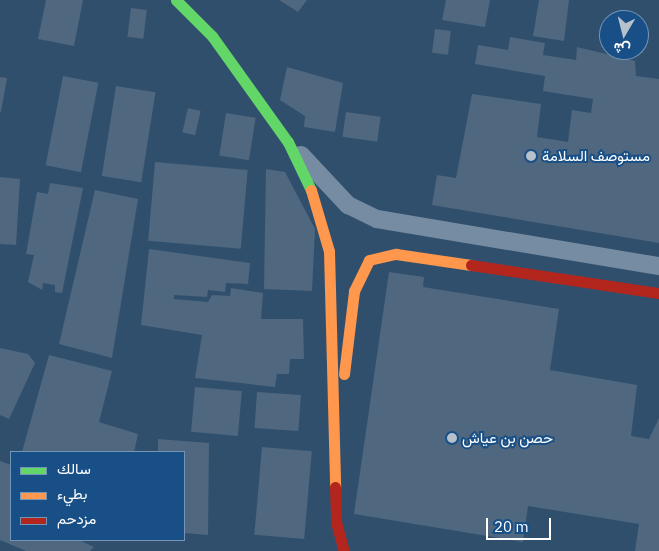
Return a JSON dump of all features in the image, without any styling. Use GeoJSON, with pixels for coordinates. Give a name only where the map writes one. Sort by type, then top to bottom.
{"type":"FeatureCollection","features":[{"type":"Feature","properties":{"kind":"main road"},"geometry":{"type":"LineString","coordinates":[[176,0],[212,36],[288,142],[313,193],[329,250],[336,522],[344,551]]}},
{"type":"Feature","properties":{"kind":"main road"},"geometry":{"type":"LineString","coordinates":[[334,460],[354,291],[370,260],[396,254],[659,293]]}},
{"type":"Feature","properties":{"kind":"street"},"geometry":{"type":"LineString","coordinates":[[288,142],[348,206],[377,220],[659,266]]}},
{"type":"Feature","properties":{"kind":"building"},"geometry":{"type":"Polygon","coordinates":[[[46,0],[83,0],[74,46],[38,39],[46,0]]]}},
{"type":"Feature","properties":{"kind":"building"},"geometry":{"type":"Polygon","coordinates":[[[279,0],[307,0],[298,12],[279,0]]]}},
{"type":"Feature","properties":{"kind":"building"},"geometry":{"type":"Polygon","coordinates":[[[446,0],[490,0],[485,27],[442,20],[446,0]]]}},
{"type":"Feature","properties":{"kind":"building"},"geometry":{"type":"Polygon","coordinates":[[[539,0],[569,0],[564,41],[533,36],[539,0]]]}},
{"type":"Feature","properties":{"kind":"building"},"geometry":{"type":"Polygon","coordinates":[[[131,8],[147,10],[143,39],[127,37],[131,8]]]}},
{"type":"Feature","properties":{"kind":"building"},"geometry":{"type":"Polygon","coordinates":[[[435,29],[451,31],[448,55],[432,53],[435,29]]]}},
{"type":"Feature","properties":{"kind":"building","name":"مستوصف السلامة"},"geometry":{"type":"Polygon","coordinates":[[[510,37],[545,43],[543,55],[576,60],[577,47],[599,52],[599,60],[635,61],[636,76],[659,79],[659,243],[432,205],[437,175],[456,178],[472,94],[541,104],[537,137],[568,142],[572,110],[591,113],[593,99],[543,91],[545,76],[475,64],[478,45],[508,50],[510,37]]]}},
{"type":"Feature","properties":{"kind":"building"},"geometry":{"type":"Polygon","coordinates":[[[287,67],[343,83],[335,132],[304,127],[305,116],[280,100],[287,67]]]}},
{"type":"Feature","properties":{"kind":"building"},"geometry":{"type":"Polygon","coordinates":[[[63,76],[98,83],[81,172],[46,165],[63,76]]]}},
{"type":"Feature","properties":{"kind":"building"},"geometry":{"type":"Polygon","coordinates":[[[0,77],[7,78],[1,112],[0,112],[0,77]]]}},
{"type":"Feature","properties":{"kind":"building"},"geometry":{"type":"Polygon","coordinates":[[[116,86],[156,92],[141,182],[102,176],[116,86]]]}},
{"type":"Feature","properties":{"kind":"building"},"geometry":{"type":"Polygon","coordinates":[[[188,108],[201,111],[195,135],[182,132],[188,108]]]}},
{"type":"Feature","properties":{"kind":"building"},"geometry":{"type":"Polygon","coordinates":[[[346,112],[381,117],[377,142],[343,137],[346,112]]]}},
{"type":"Feature","properties":{"kind":"building"},"geometry":{"type":"Polygon","coordinates":[[[226,113],[256,118],[249,160],[219,155],[226,113]]]}},
{"type":"Feature","properties":{"kind":"building"},"geometry":{"type":"Polygon","coordinates":[[[155,162],[248,170],[241,249],[148,241],[155,162]]]}},
{"type":"Feature","properties":{"kind":"building"},"geometry":{"type":"Polygon","coordinates":[[[266,169],[285,172],[315,229],[312,291],[264,289],[266,169]]]}},
{"type":"Feature","properties":{"kind":"building"},"geometry":{"type":"Polygon","coordinates":[[[0,177],[20,179],[16,245],[0,244],[0,177]]]}},
{"type":"Feature","properties":{"kind":"building"},"geometry":{"type":"Polygon","coordinates":[[[50,183],[83,188],[62,293],[55,292],[55,285],[43,283],[42,290],[28,282],[34,255],[26,254],[37,192],[48,194],[50,183]]]}},
{"type":"Feature","properties":{"kind":"building"},"geometry":{"type":"Polygon","coordinates":[[[95,190],[138,199],[112,358],[59,344],[95,190]]]}},
{"type":"Feature","properties":{"kind":"building"},"geometry":{"type":"Polygon","coordinates":[[[149,249],[250,263],[248,284],[226,283],[225,292],[208,290],[207,297],[174,295],[174,299],[208,302],[212,295],[230,296],[231,288],[263,293],[261,319],[303,319],[304,359],[290,359],[289,374],[277,374],[275,387],[195,378],[202,335],[141,325],[149,249]]]}},
{"type":"Feature","properties":{"kind":"building","name":"حصن بن عياش"},"geometry":{"type":"Polygon","coordinates":[[[389,272],[424,277],[423,287],[559,309],[550,370],[637,385],[631,436],[649,439],[659,418],[659,551],[635,551],[639,524],[528,506],[523,542],[354,514],[389,272]]]}},
{"type":"Feature","properties":{"kind":"building"},"geometry":{"type":"Polygon","coordinates":[[[0,348],[28,354],[35,363],[9,419],[0,415],[0,348]]]}},
{"type":"Feature","properties":{"kind":"building"},"geometry":{"type":"Polygon","coordinates":[[[49,355],[112,371],[99,422],[138,434],[134,451],[22,451],[49,355]]]}},
{"type":"Feature","properties":{"kind":"building"},"geometry":{"type":"Polygon","coordinates":[[[195,387],[242,391],[238,436],[191,432],[195,387]]]}},
{"type":"Feature","properties":{"kind":"building"},"geometry":{"type":"Polygon","coordinates":[[[257,392],[301,395],[298,431],[254,428],[257,392]]]}},
{"type":"Feature","properties":{"kind":"building"},"geometry":{"type":"Polygon","coordinates":[[[158,439],[209,443],[208,535],[185,533],[185,451],[158,451],[158,439]]]}},
{"type":"Feature","properties":{"kind":"building"},"geometry":{"type":"Polygon","coordinates":[[[262,447],[312,451],[304,539],[254,535],[262,447]]]}},
{"type":"Feature","properties":{"kind":"building"},"geometry":{"type":"Polygon","coordinates":[[[0,461],[10,465],[10,541],[81,541],[94,547],[90,551],[26,551],[0,540],[0,461]]]}},
{"type":"Feature","properties":{"kind":"traffic: fast"},"geometry":{"type":"LineString","coordinates":[[176,0],[212,36],[288,142],[311,190]]}},
{"type":"Feature","properties":{"kind":"traffic: slow"},"geometry":{"type":"LineString","coordinates":[[311,190],[329,251],[335,487]]}},
{"type":"Feature","properties":{"kind":"traffic: slow"},"geometry":{"type":"LineString","coordinates":[[344,374],[354,291],[369,260],[396,254],[471,265]]}},
{"type":"Feature","properties":{"kind":"traffic: jam"},"geometry":{"type":"LineString","coordinates":[[471,265],[659,293]]}},
{"type":"Feature","properties":{"kind":"traffic: jam"},"geometry":{"type":"LineString","coordinates":[[335,487],[336,522],[344,551]]}},
{"type":"Feature","properties":{"kind":"place","name":"مستوصف السلامة"},"geometry":{"type":"Point","coordinates":[531,156]}},
{"type":"Feature","properties":{"kind":"place","name":"حصن بن عياش"},"geometry":{"type":"Point","coordinates":[452,438]}}]}
